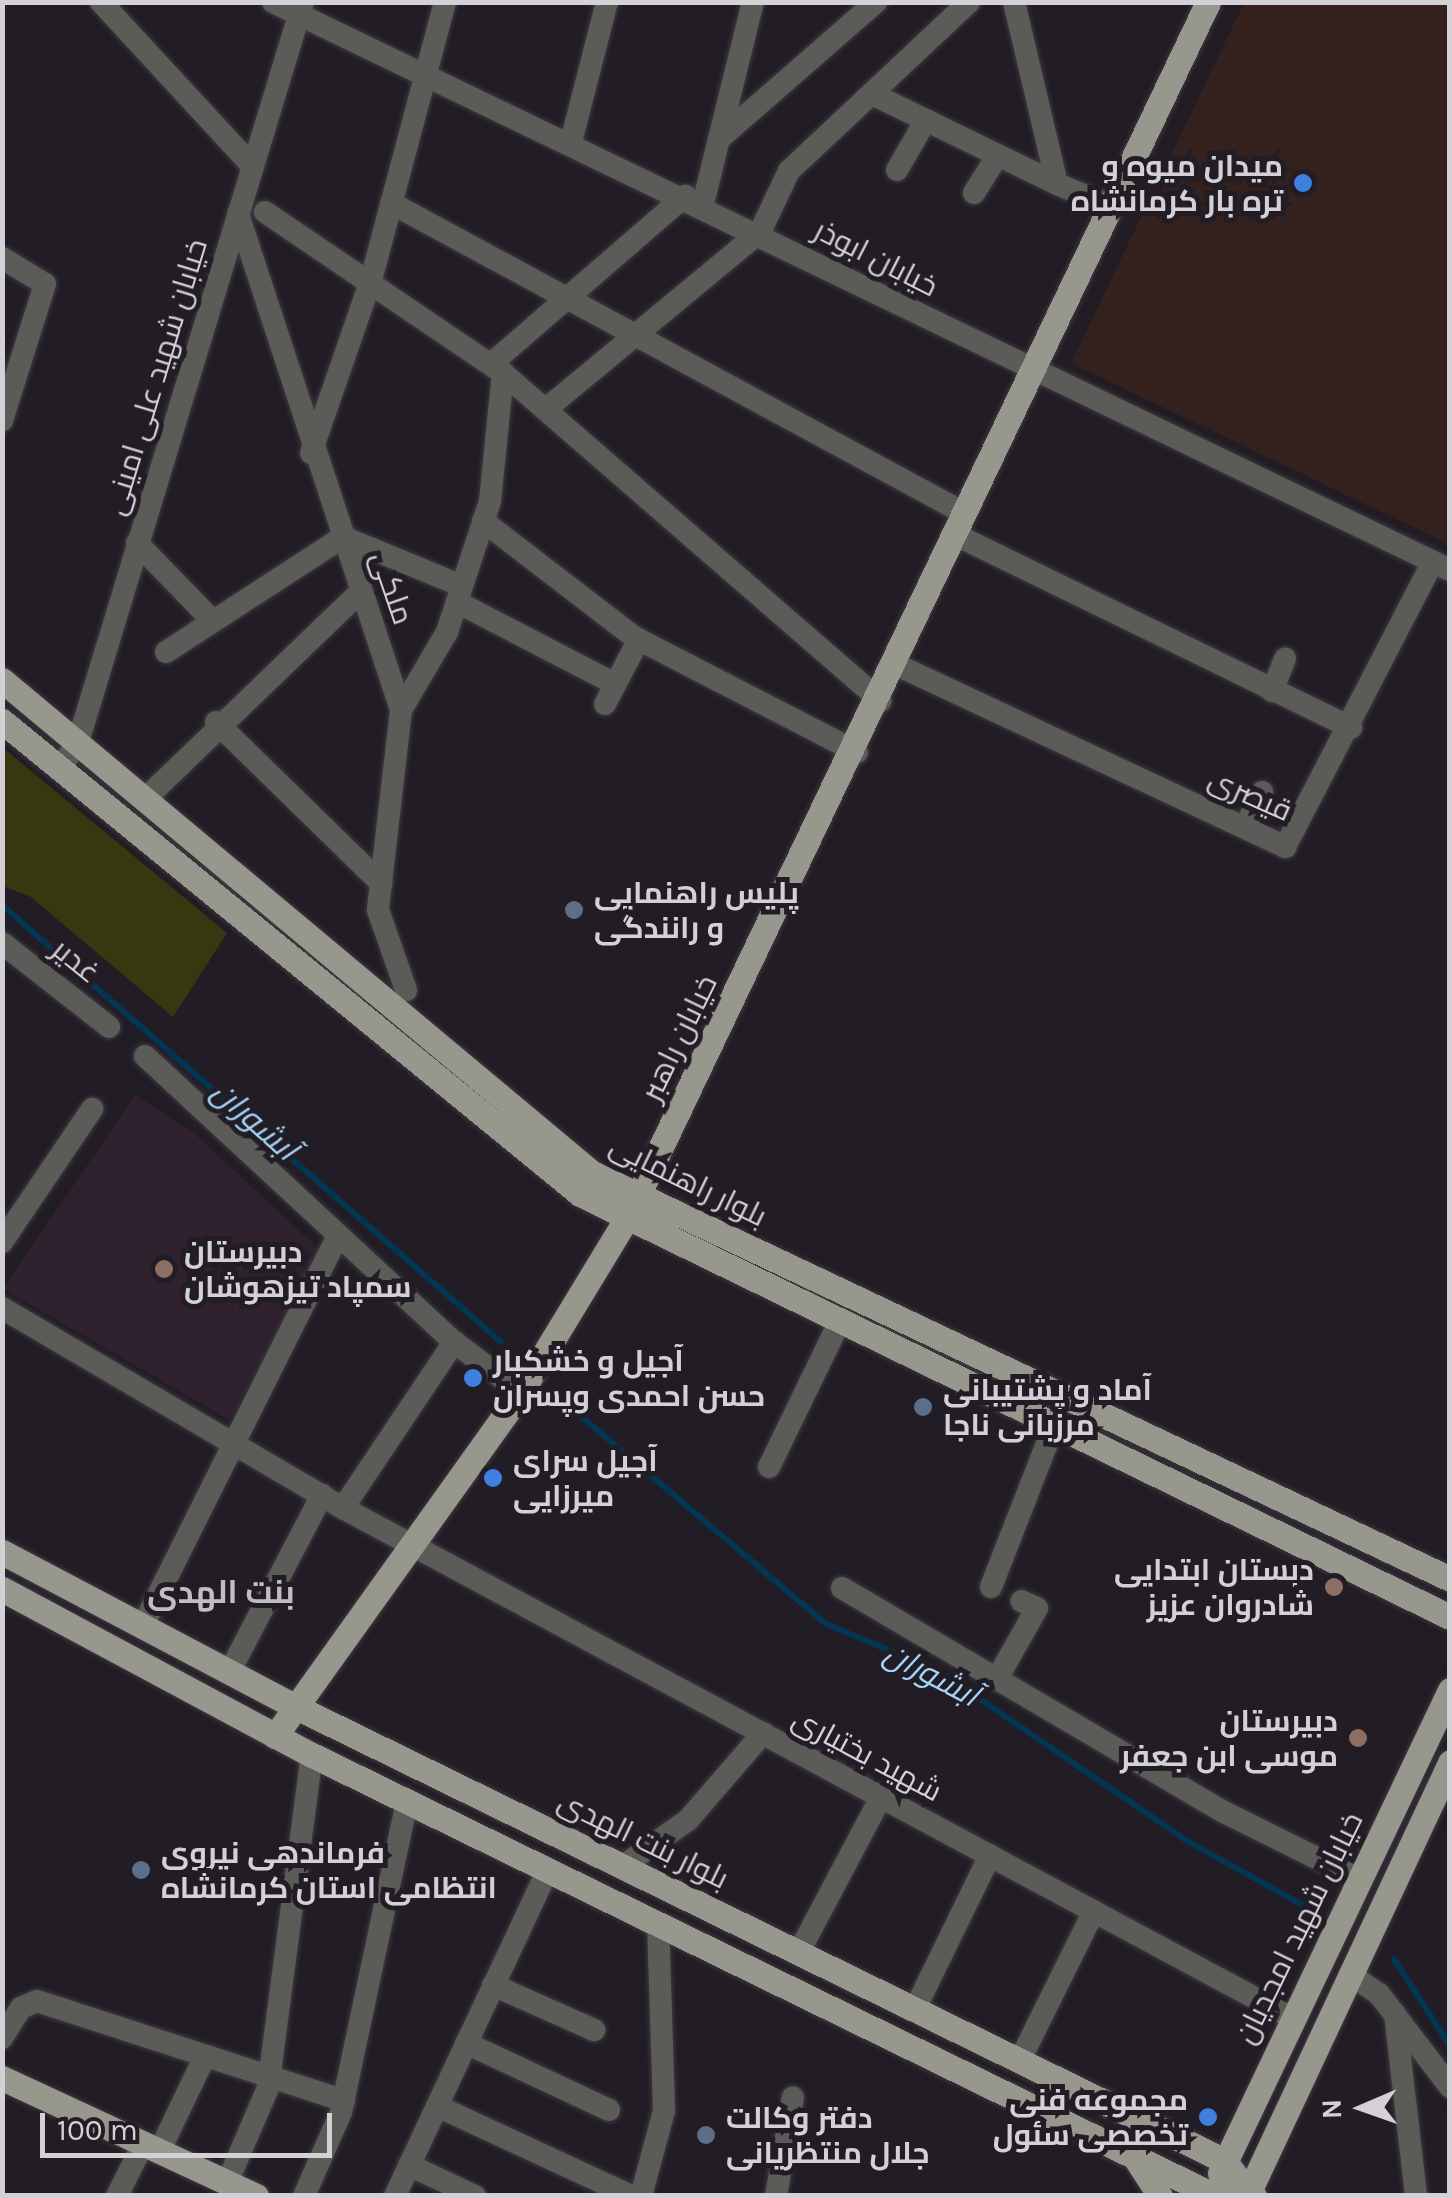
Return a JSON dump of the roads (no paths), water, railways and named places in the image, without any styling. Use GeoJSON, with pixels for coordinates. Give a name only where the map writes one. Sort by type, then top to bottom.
{"type":"FeatureCollection","features":[{"type":"Feature","properties":{"kind":"main road","name":"خیابان راهبر"},"geometry":{"type":"LineString","coordinates":[[275,1736],[290,1704],[414,1544],[521,1392],[632,1206],[857,752],[1031,371],[1208,2]]}},
{"type":"Feature","properties":{"kind":"main road","name":"بلوار راهنمایی"},"geometry":{"type":"LineString","coordinates":[[2,680],[146,798],[518,1118],[632,1206],[840,1321],[1450,1617]]}},
{"type":"Feature","properties":{"kind":"main road","name":"بلوار راهنمایی"},"geometry":{"type":"LineString","coordinates":[[2,721],[519,1150],[632,1206],[1450,1580]]}},
{"type":"Feature","properties":{"kind":"main road","name":"بلوار بنت الهدی"},"geometry":{"type":"LineString","coordinates":[[2,1552],[290,1704],[1225,2160],[1250,2195]]}},
{"type":"Feature","properties":{"kind":"main road"},"geometry":{"type":"LineString","coordinates":[[2,1589],[312,1755],[1131,2152],[1210,2195],[1250,2195],[1450,1762]]}},
{"type":"Feature","properties":{"kind":"main road","name":"خیابان شهید امجدیان"},"geometry":{"type":"LineString","coordinates":[[1210,2195],[1450,1690]]}},
{"type":"Feature","properties":{"kind":"main road"},"geometry":{"type":"LineString","coordinates":[[852,2016],[867,1985]]}},
{"type":"Feature","properties":{"kind":"main road"},"geometry":{"type":"LineString","coordinates":[[4,2084],[256,2196]]}},
{"type":"Feature","properties":{"kind":"main road"},"geometry":{"type":"LineString","coordinates":[[1131,2152],[1160,2196]]}},
{"type":"Feature","properties":{"kind":"street"},"geometry":{"type":"LineString","coordinates":[[101,2],[253,167]]}},
{"type":"Feature","properties":{"kind":"street","name":"خیابان ابوذر"},"geometry":{"type":"LineString","coordinates":[[273,2],[302,9],[425,74],[760,232],[1031,371],[1441,566]]}},
{"type":"Feature","properties":{"kind":"street"},"geometry":{"type":"LineString","coordinates":[[311,453],[370,280],[445,2]]}},
{"type":"Feature","properties":{"kind":"street"},"geometry":{"type":"LineString","coordinates":[[570,142],[607,2]]}},
{"type":"Feature","properties":{"kind":"street"},"geometry":{"type":"LineString","coordinates":[[401,710],[460,594],[484,521],[497,369],[567,298],[694,200],[719,139],[753,2]]}},
{"type":"Feature","properties":{"kind":"street"},"geometry":{"type":"LineString","coordinates":[[719,139],[876,2]]}},
{"type":"Feature","properties":{"kind":"street"},"geometry":{"type":"LineString","coordinates":[[546,409],[760,232],[788,172],[969,2]]}},
{"type":"Feature","properties":{"kind":"street"},"geometry":{"type":"LineString","coordinates":[[1014,2],[1057,184]]}},
{"type":"Feature","properties":{"kind":"street","name":"خیابان شهید علی امینی"},"geometry":{"type":"LineString","coordinates":[[61,767],[78,742],[302,9]]}},
{"type":"Feature","properties":{"kind":"street"},"geometry":{"type":"LineString","coordinates":[[872,94],[1110,206]]}},
{"type":"Feature","properties":{"kind":"street"},"geometry":{"type":"LineString","coordinates":[[896,170],[926,120]]}},
{"type":"Feature","properties":{"kind":"street"},"geometry":{"type":"LineString","coordinates":[[974,193],[998,155]]}},
{"type":"Feature","properties":{"kind":"street"},"geometry":{"type":"LineString","coordinates":[[391,203],[635,335],[960,523],[1272,690],[1351,728]]}},
{"type":"Feature","properties":{"kind":"street"},"geometry":{"type":"LineString","coordinates":[[265,212],[497,369],[881,701]]}},
{"type":"Feature","properties":{"kind":"street","name":"ملکی"},"geometry":{"type":"LineString","coordinates":[[238,214],[311,453],[401,710],[378,910],[406,990]]}},
{"type":"Feature","properties":{"kind":"street"},"geometry":{"type":"LineString","coordinates":[[2,258],[45,284],[2,420]]}},
{"type":"Feature","properties":{"kind":"street"},"geometry":{"type":"LineString","coordinates":[[484,521],[638,639],[857,752]]}},
{"type":"Feature","properties":{"kind":"street"},"geometry":{"type":"LineString","coordinates":[[166,652],[211,619],[342,537],[460,594],[610,694],[638,639]]}},
{"type":"Feature","properties":{"kind":"street"},"geometry":{"type":"LineString","coordinates":[[137,543],[211,619]]}},
{"type":"Feature","properties":{"kind":"street","name":"قیصری"},"geometry":{"type":"LineString","coordinates":[[897,666],[1292,846],[1351,728],[1441,566]]}},
{"type":"Feature","properties":{"kind":"street"},"geometry":{"type":"LineString","coordinates":[[146,798],[216,722],[360,591]]}},
{"type":"Feature","properties":{"kind":"street"},"geometry":{"type":"LineString","coordinates":[[1272,690],[1286,659]]}},
{"type":"Feature","properties":{"kind":"street"},"geometry":{"type":"LineString","coordinates":[[216,722],[381,883]]}},
{"type":"Feature","properties":{"kind":"street"},"geometry":{"type":"LineString","coordinates":[[1245,827],[1262,792]]}},
{"type":"Feature","properties":{"kind":"street","name":"غدیر"},"geometry":{"type":"LineString","coordinates":[[2,944],[109,1027]]}},
{"type":"Feature","properties":{"kind":"street"},"geometry":{"type":"LineString","coordinates":[[145,1056],[454,1342],[521,1392]]}},
{"type":"Feature","properties":{"kind":"street"},"geometry":{"type":"LineString","coordinates":[[2,1242],[92,1109]]}},
{"type":"Feature","properties":{"kind":"street"},"geometry":{"type":"LineString","coordinates":[[142,1627],[337,1237]]}},
{"type":"Feature","properties":{"kind":"street","name":"شهید بختیاری"},"geometry":{"type":"LineString","coordinates":[[2,1308],[343,1508],[1292,2018]]}},
{"type":"Feature","properties":{"kind":"street"},"geometry":{"type":"LineString","coordinates":[[769,1467],[840,1321]]}},
{"type":"Feature","properties":{"kind":"street"},"geometry":{"type":"LineString","coordinates":[[343,1508],[454,1342]]}},
{"type":"Feature","properties":{"kind":"street"},"geometry":{"type":"LineString","coordinates":[[991,1587],[1054,1425]]}},
{"type":"Feature","properties":{"kind":"street"},"geometry":{"type":"LineString","coordinates":[[230,1672],[322,1495]]}},
{"type":"Feature","properties":{"kind":"street"},"geometry":{"type":"LineString","coordinates":[[842,1588],[1224,1812],[1360,1879]]}},
{"type":"Feature","properties":{"kind":"street"},"geometry":{"type":"LineString","coordinates":[[998,1677],[1037,1608],[1021,1601]]}},
{"type":"Feature","properties":{"kind":"street"},"geometry":{"type":"LineString","coordinates":[[623,1866],[688,1820],[763,1732]]}},
{"type":"Feature","properties":{"kind":"street"},"geometry":{"type":"LineString","coordinates":[[227,2182],[269,2080],[312,1755]]}},
{"type":"Feature","properties":{"kind":"street"},"geometry":{"type":"LineString","coordinates":[[799,1952],[881,1796]]}},
{"type":"Feature","properties":{"kind":"street"},"geometry":{"type":"LineString","coordinates":[[304,2196],[344,2102],[407,1802]]}},
{"type":"Feature","properties":{"kind":"street"},"geometry":{"type":"LineString","coordinates":[[915,2009],[990,1855]]}},
{"type":"Feature","properties":{"kind":"street"},"geometry":{"type":"LineString","coordinates":[[396,2196],[547,1871]]}},
{"type":"Feature","properties":{"kind":"street"},"geometry":{"type":"LineString","coordinates":[[1020,2060],[1094,1912]]}},
{"type":"Feature","properties":{"kind":"street"},"geometry":{"type":"LineString","coordinates":[[640,2196],[664,2111],[658,1923]]}},
{"type":"Feature","properties":{"kind":"street"},"geometry":{"type":"LineString","coordinates":[[1350,1974],[1395,2014],[1450,2087]]}},
{"type":"Feature","properties":{"kind":"street"},"geometry":{"type":"LineString","coordinates":[[493,1986],[594,2030]]}},
{"type":"Feature","properties":{"kind":"street"},"geometry":{"type":"LineString","coordinates":[[2,2038],[20,2008],[37,2002],[344,2102]]}},
{"type":"Feature","properties":{"kind":"street"},"geometry":{"type":"LineString","coordinates":[[1395,2014],[1416,2196]]}},
{"type":"Feature","properties":{"kind":"street"},"geometry":{"type":"LineString","coordinates":[[466,2043],[610,2110]]}},
{"type":"Feature","properties":{"kind":"street"},"geometry":{"type":"LineString","coordinates":[[117,2196],[204,2058]]}},
{"type":"Feature","properties":{"kind":"street"},"geometry":{"type":"LineString","coordinates":[[776,2196],[793,2097]]}},
{"type":"Feature","properties":{"kind":"street"},"geometry":{"type":"LineString","coordinates":[[437,2106],[630,2196]]}},
{"type":"Feature","properties":{"kind":"street"},"geometry":{"type":"LineString","coordinates":[[410,2165],[474,2196]]}},
{"type":"Feature","properties":{"kind":"waterway","name":"آبشوران"},"geometry":{"type":"LineString","coordinates":[[2,905],[501,1342]]}},
{"type":"Feature","properties":{"kind":"waterway","name":"آبشوران"},"geometry":{"type":"LineString","coordinates":[[576,1412],[826,1624],[939,1671],[1189,1842],[1310,1909]]}},
{"type":"Feature","properties":{"kind":"waterway","name":"آبشوران"},"geometry":{"type":"LineString","coordinates":[[1394,1959],[1450,2046]]}},
{"type":"Feature","properties":{"kind":"place","name":"میدان میوه و تره بار کرمانشاه"},"geometry":{"type":"Point","coordinates":[1303,183]}},
{"type":"Feature","properties":{"kind":"place","name":"پلیس راهنمایی و رانندگی"},"geometry":{"type":"Point","coordinates":[574,910]}},
{"type":"Feature","properties":{"kind":"place","name":"دبیرستان سمپاد تیزهوشان"},"geometry":{"type":"Point","coordinates":[164,1269]}},
{"type":"Feature","properties":{"kind":"place","name":"آجیل و خشکبار حسن احمدی وپسران"},"geometry":{"type":"Point","coordinates":[473,1378]}},
{"type":"Feature","properties":{"kind":"place","name":"آماد و پشتیبانی مرزبانی ناجا"},"geometry":{"type":"Point","coordinates":[923,1407]}},
{"type":"Feature","properties":{"kind":"place","name":"آجیل سرای میرزایی"},"geometry":{"type":"Point","coordinates":[493,1478]}},
{"type":"Feature","properties":{"kind":"place","name":"دبستان ابتدایی شادروان عزیز"},"geometry":{"type":"Point","coordinates":[1334,1587]}},
{"type":"Feature","properties":{"kind":"place","name":"دبیرستان موسی ابن جعفر"},"geometry":{"type":"Point","coordinates":[1358,1738]}},
{"type":"Feature","properties":{"kind":"place","name":"فرماندهی نیروی انتظامی استان کرمانشاه"},"geometry":{"type":"Point","coordinates":[141,1870]}},
{"type":"Feature","properties":{"kind":"place","name":"مجموعه فنی تخصصی سئول"},"geometry":{"type":"Point","coordinates":[1208,2117]}},
{"type":"Feature","properties":{"kind":"place","name":"دفتر وکالت جلال منتظریانی"},"geometry":{"type":"Point","coordinates":[706,2135]}},
{"type":"Feature","properties":{"kind":"district","name":"بنت الهدی"},"geometry":{"type":"Point","coordinates":[221,1593]}}]}
